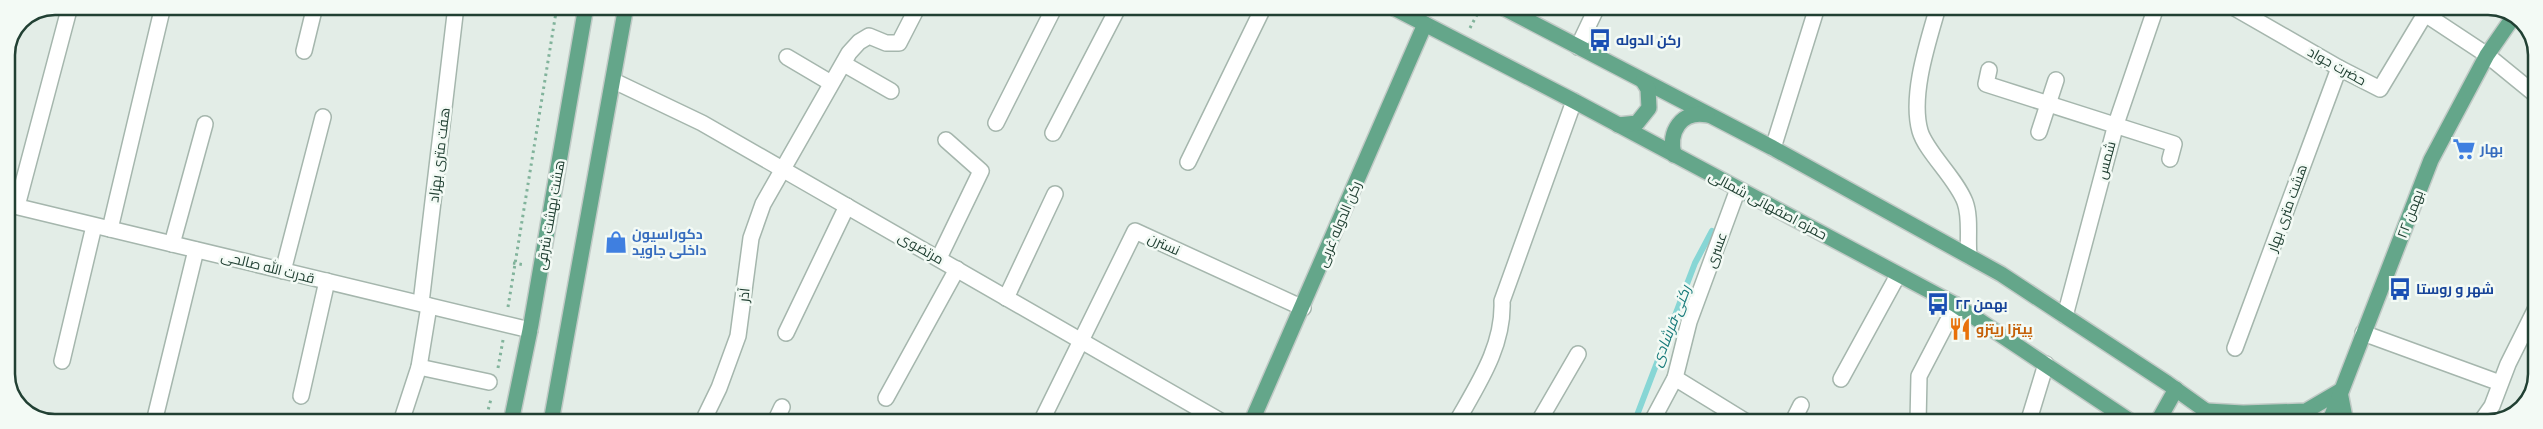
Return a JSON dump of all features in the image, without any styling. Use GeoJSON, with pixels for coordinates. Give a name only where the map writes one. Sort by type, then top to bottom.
{"type":"FeatureCollection","features":[{"type":"Feature","properties":{"kind":"main road","name":"هشت بهشت شرقی"},"geometry":{"type":"LineString","coordinates":[[512,414],[530,330],[584,15]]}},
{"type":"Feature","properties":{"kind":"main road"},"geometry":{"type":"LineString","coordinates":[[552,414],[625,15]]}},
{"type":"Feature","properties":{"kind":"main road","name":"حمزه اصفهانی شمالی"},"geometry":{"type":"LineString","coordinates":[[1408,15],[1574,101],[1956,306],[2120,414]]}},
{"type":"Feature","properties":{"kind":"main road"},"geometry":{"type":"LineString","coordinates":[[1519,15],[1773,148],[1969,256],[2065,316],[2176,389],[2210,414]]}},
{"type":"Feature","properties":{"kind":"main road","name":"۲۲ بهمن"},"geometry":{"type":"LineString","coordinates":[[2332,414],[2431,160],[2488,55],[2510,22]]}},
{"type":"Feature","properties":{"kind":"main road","name":"رکن الدوله غربی"},"geometry":{"type":"LineString","coordinates":[[1255,414],[1303,308],[1425,24]]}},
{"type":"Feature","properties":{"kind":"main road"},"geometry":{"type":"LineString","coordinates":[[1618,125],[1637,123],[1644,117],[1649,108],[1648,89],[1642,81]]}},
{"type":"Feature","properties":{"kind":"main road"},"geometry":{"type":"LineString","coordinates":[[1674,155],[1671,144],[1673,132],[1679,123],[1688,116],[1700,114],[1711,116]]}},
{"type":"Feature","properties":{"kind":"main road"},"geometry":{"type":"LineString","coordinates":[[2162,414],[2176,389]]}},
{"type":"Feature","properties":{"kind":"main road"},"geometry":{"type":"LineString","coordinates":[[2206,411],[2243,413],[2306,410],[2340,391],[2344,414]]}},
{"type":"Feature","properties":{"kind":"street"},"geometry":{"type":"LineString","coordinates":[[15,195],[67,15]]}},
{"type":"Feature","properties":{"kind":"street"},"geometry":{"type":"LineString","coordinates":[[110,229],[161,15]]}},
{"type":"Feature","properties":{"kind":"street"},"geometry":{"type":"LineString","coordinates":[[304,50],[313,15]]}},
{"type":"Feature","properties":{"kind":"street","name":"هفت متری بهزاد"},"geometry":{"type":"LineString","coordinates":[[404,414],[419,367],[455,15]]}},
{"type":"Feature","properties":{"kind":"street","name":"آذر"},"geometry":{"type":"LineString","coordinates":[[706,414],[719,388],[738,336],[751,238],[764,204],[831,83],[859,42],[870,36],[886,43],[899,42],[913,15]]}},
{"type":"Feature","properties":{"kind":"street"},"geometry":{"type":"LineString","coordinates":[[996,123],[1050,15]]}},
{"type":"Feature","properties":{"kind":"street"},"geometry":{"type":"LineString","coordinates":[[1053,133],[1114,15]]}},
{"type":"Feature","properties":{"kind":"street"},"geometry":{"type":"LineString","coordinates":[[1188,162],[1260,15]]}},
{"type":"Feature","properties":{"kind":"street"},"geometry":{"type":"LineString","coordinates":[[1578,47],[1593,15]]}},
{"type":"Feature","properties":{"kind":"street"},"geometry":{"type":"LineString","coordinates":[[1773,148],[1810,15]]}},
{"type":"Feature","properties":{"kind":"street"},"geometry":{"type":"LineString","coordinates":[[1936,15],[1921,74],[1917,101],[1920,132],[1950,174],[1966,203],[1969,256]]}},
{"type":"Feature","properties":{"kind":"street","name":"شمس"},"geometry":{"type":"LineString","coordinates":[[2065,316],[2116,124],[2153,15]]}},
{"type":"Feature","properties":{"kind":"street","name":"حضرت جواد"},"geometry":{"type":"LineString","coordinates":[[2247,15],[2339,68],[2380,89],[2424,15]]}},
{"type":"Feature","properties":{"kind":"street","name":"حضرت جواد"},"geometry":{"type":"LineString","coordinates":[[2427,15],[2488,55]]}},
{"type":"Feature","properties":{"kind":"street"},"geometry":{"type":"LineString","coordinates":[[2488,55],[2528,88]]}},
{"type":"Feature","properties":{"kind":"street"},"geometry":{"type":"LineString","coordinates":[[787,57],[831,83]]}},
{"type":"Feature","properties":{"kind":"street"},"geometry":{"type":"LineString","coordinates":[[844,64],[891,91]]}},
{"type":"Feature","properties":{"kind":"street","name":"هشت متری بهار"},"geometry":{"type":"LineString","coordinates":[[2235,348],[2339,68]]}},
{"type":"Feature","properties":{"kind":"street"},"geometry":{"type":"LineString","coordinates":[[1989,70],[1986,84],[2174,144],[2170,159]]}},
{"type":"Feature","properties":{"kind":"street"},"geometry":{"type":"LineString","coordinates":[[2039,132],[2056,80]]}},
{"type":"Feature","properties":{"kind":"street","name":"مرتضوی"},"geometry":{"type":"LineString","coordinates":[[614,81],[702,123],[1210,414]]}},
{"type":"Feature","properties":{"kind":"street"},"geometry":{"type":"LineString","coordinates":[[1461,414],[1490,362],[1503,320],[1502,301],[1574,101]]}},
{"type":"Feature","properties":{"kind":"street"},"geometry":{"type":"LineString","coordinates":[[283,271],[323,117]]}},
{"type":"Feature","properties":{"kind":"street"},"geometry":{"type":"LineString","coordinates":[[172,244],[205,124]]}},
{"type":"Feature","properties":{"kind":"street"},"geometry":{"type":"LineString","coordinates":[[939,258],[981,171],[946,140]]}},
{"type":"Feature","properties":{"kind":"street","name":"عسری"},"geometry":{"type":"LineString","coordinates":[[1657,414],[1675,378],[1689,322],[1738,189]]}},
{"type":"Feature","properties":{"kind":"street"},"geometry":{"type":"LineString","coordinates":[[1006,298],[1055,194]]}},
{"type":"Feature","properties":{"kind":"street","name":"قدرت الله صالحی"},"geometry":{"type":"LineString","coordinates":[[15,206],[530,330]]}},
{"type":"Feature","properties":{"kind":"street"},"geometry":{"type":"LineString","coordinates":[[786,332],[847,206]]}},
{"type":"Feature","properties":{"kind":"street"},"geometry":{"type":"LineString","coordinates":[[62,361],[94,226]]}},
{"type":"Feature","properties":{"kind":"street","name":"نسترن"},"geometry":{"type":"LineString","coordinates":[[1083,341],[1136,231],[1303,308]]}},
{"type":"Feature","properties":{"kind":"street"},"geometry":{"type":"LineString","coordinates":[[156,414],[196,250]]}},
{"type":"Feature","properties":{"kind":"street"},"geometry":{"type":"LineString","coordinates":[[886,398],[957,269]]}},
{"type":"Feature","properties":{"kind":"street"},"geometry":{"type":"LineString","coordinates":[[1841,378],[1898,275]]}},
{"type":"Feature","properties":{"kind":"street"},"geometry":{"type":"LineString","coordinates":[[301,396],[327,282]]}},
{"type":"Feature","properties":{"kind":"street"},"geometry":{"type":"LineString","coordinates":[[1918,414],[1919,376],[1956,306]]}},
{"type":"Feature","properties":{"kind":"street"},"geometry":{"type":"LineString","coordinates":[[2486,414],[2492,406],[2500,383],[2528,325]]}},
{"type":"Feature","properties":{"kind":"street"},"geometry":{"type":"LineString","coordinates":[[2363,333],[2500,383]]}},
{"type":"Feature","properties":{"kind":"street"},"geometry":{"type":"LineString","coordinates":[[1044,414],[1083,341]]}},
{"type":"Feature","properties":{"kind":"street"},"geometry":{"type":"LineString","coordinates":[[1543,414],[1578,354]]}},
{"type":"Feature","properties":{"kind":"street"},"geometry":{"type":"LineString","coordinates":[[2031,414],[2046,364]]}},
{"type":"Feature","properties":{"kind":"street"},"geometry":{"type":"LineString","coordinates":[[419,367],[493,383]]}},
{"type":"Feature","properties":{"kind":"street"},"geometry":{"type":"LineString","coordinates":[[1675,378],[1733,414]]}},
{"type":"Feature","properties":{"kind":"street"},"geometry":{"type":"LineString","coordinates":[[1796,414],[1801,405]]}},
{"type":"Feature","properties":{"kind":"street"},"geometry":{"type":"LineString","coordinates":[[778,414],[782,407]]}},
{"type":"Feature","properties":{"kind":"path"},"geometry":{"type":"LineString","coordinates":[[487,414],[506,324],[511,277],[555,15]]}},
{"type":"Feature","properties":{"kind":"path"},"geometry":{"type":"LineString","coordinates":[[1463,43],[1477,15]]}},
{"type":"Feature","properties":{"kind":"waterway","name":"رکنی-فرشادی"},"geometry":{"type":"LineString","coordinates":[[1637,414],[1695,263],[1712,231]]}},
{"type":"Feature","properties":{"kind":"place","name":"رکن الدوله"},"geometry":{"type":"Point","coordinates":[1600,40]}},
{"type":"Feature","properties":{"kind":"place","name":"بهار"},"geometry":{"type":"Point","coordinates":[2464,149]}},
{"type":"Feature","properties":{"kind":"place","name":"دکوراسیون داخلی جاوید"},"geometry":{"type":"Point","coordinates":[616,242]}},
{"type":"Feature","properties":{"kind":"place","name":"شهر و روستا"},"geometry":{"type":"Point","coordinates":[2400,289]}},
{"type":"Feature","properties":{"kind":"place","name":"۲۲ بهمن"},"geometry":{"type":"Point","coordinates":[1938,304]}},
{"type":"Feature","properties":{"kind":"place","name":"پیتزا ریتزو"},"geometry":{"type":"Point","coordinates":[1960,329]}}]}
